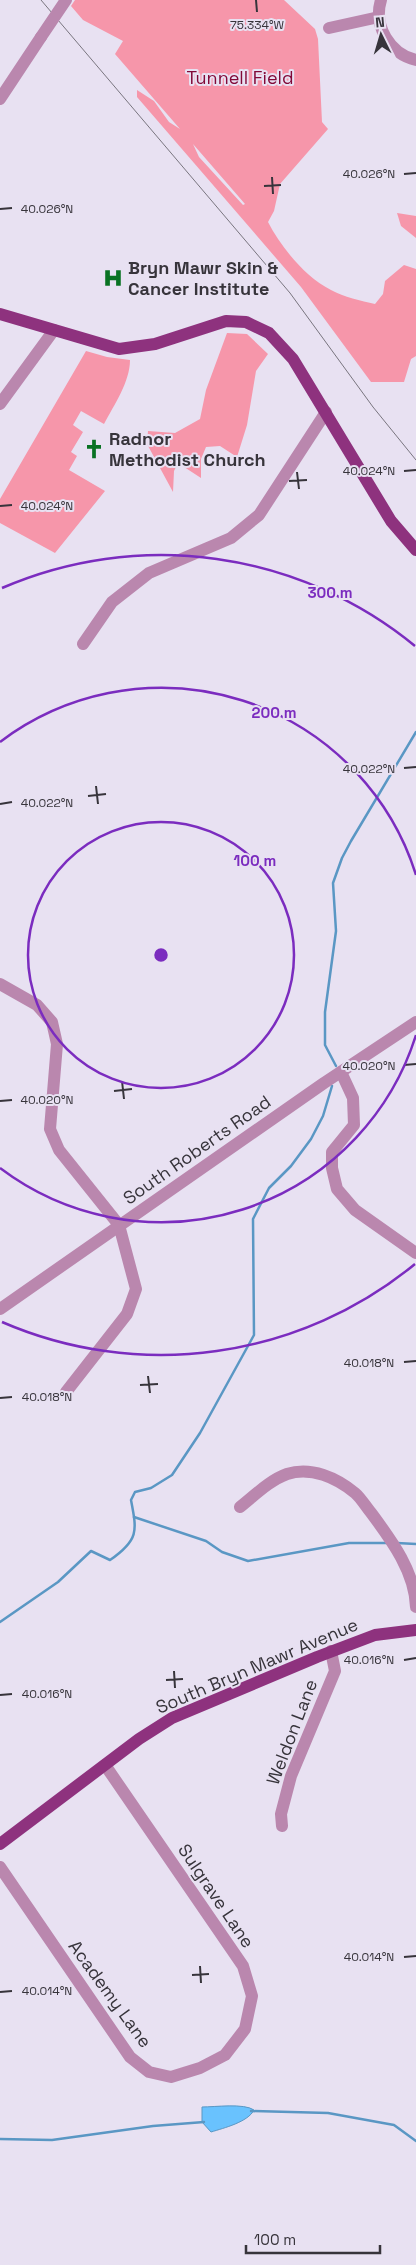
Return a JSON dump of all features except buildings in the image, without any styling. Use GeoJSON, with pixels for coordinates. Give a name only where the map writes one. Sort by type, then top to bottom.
{"type":"FeatureCollection","features":[{"type":"Feature","properties":{"kind":"main road"},"geometry":{"type":"LineString","coordinates":[[0,314],[104,346],[128,348],[155,344],[226,321],[246,322],[269,333],[293,359],[391,521],[416,550]]}},
{"type":"Feature","properties":{"kind":"main road","name":"South Bryn Mawr Avenue"},"geometry":{"type":"LineString","coordinates":[[0,1844],[105,1765],[172,1718],[331,1651],[375,1635],[416,1630]]}},
{"type":"Feature","properties":{"kind":"street"},"geometry":{"type":"LineString","coordinates":[[0,99],[66,0]]}},
{"type":"Feature","properties":{"kind":"street"},"geometry":{"type":"LineString","coordinates":[[380,0],[379,17],[383,34],[394,48],[408,58],[416,60]]}},
{"type":"Feature","properties":{"kind":"street"},"geometry":{"type":"LineString","coordinates":[[330,28],[379,17]]}},
{"type":"Feature","properties":{"kind":"street"},"geometry":{"type":"LineString","coordinates":[[0,404],[54,330]]}},
{"type":"Feature","properties":{"kind":"street"},"geometry":{"type":"LineString","coordinates":[[83,644],[112,602],[149,573],[231,538],[259,515],[326,412]]}},
{"type":"Feature","properties":{"kind":"street"},"geometry":{"type":"LineString","coordinates":[[0,984],[37,1005],[52,1022],[57,1044],[50,1129],[59,1150],[119,1225],[136,1289],[127,1314],[66,1392]]}},
{"type":"Feature","properties":{"kind":"street","name":"South Roberts Road"},"geometry":{"type":"LineString","coordinates":[[0,1309],[119,1225],[416,1022]]}},
{"type":"Feature","properties":{"kind":"street"},"geometry":{"type":"LineString","coordinates":[[341,1072],[353,1098],[354,1125],[332,1152],[332,1168],[337,1189],[355,1210],[416,1253]]}},
{"type":"Feature","properties":{"kind":"street"},"geometry":{"type":"LineString","coordinates":[[240,1507],[271,1483],[288,1474],[308,1472],[332,1478],[356,1494],[388,1536],[407,1568],[416,1599],[416,1606]]}},
{"type":"Feature","properties":{"kind":"street","name":"Weldon Lane"},"geometry":{"type":"LineString","coordinates":[[282,1826],[281,1814],[291,1776],[335,1671],[331,1651]]}},
{"type":"Feature","properties":{"kind":"street","name":"Sulgrave Lane"},"geometry":{"type":"LineString","coordinates":[[105,1765],[243,1966],[252,1996],[245,2029],[225,2055]]}},
{"type":"Feature","properties":{"kind":"street","name":"Academy Lane"},"geometry":{"type":"LineString","coordinates":[[0,1867],[130,2057],[149,2072],[171,2077],[200,2068],[225,2055]]}},
{"type":"Feature","properties":{"kind":"green space","name":"Tunnell Field"},"geometry":{"type":"Polygon","coordinates":[[[75,0],[284,0],[315,29],[318,39],[322,122],[328,129],[280,184],[274,211],[268,222],[287,251],[303,269],[321,284],[347,297],[375,304],[383,294],[385,281],[404,265],[416,269],[416,356],[411,359],[404,382],[371,382],[301,287],[137,97],[137,90],[154,101],[169,122],[180,129],[115,54],[123,41],[83,20],[71,6],[75,0]],[[193,144],[199,157],[243,205],[245,204],[193,144]]]}},
{"type":"Feature","properties":{"kind":"green space"},"geometry":{"type":"Polygon","coordinates":[[[397,213],[416,216],[416,238],[401,226],[397,213]]]}},
{"type":"Feature","properties":{"kind":"green space"},"geometry":{"type":"Polygon","coordinates":[[[227,333],[247,334],[268,354],[256,371],[247,425],[237,457],[220,446],[206,447],[201,459],[201,478],[178,463],[174,471],[173,492],[147,444],[148,431],[175,433],[200,419],[206,390],[227,333]]]}},
{"type":"Feature","properties":{"kind":"green space"},"geometry":{"type":"Polygon","coordinates":[[[86,351],[107,357],[130,360],[129,368],[121,393],[104,424],[81,411],[73,425],[83,432],[71,452],[77,456],[69,470],[105,491],[55,553],[0,523],[0,499],[86,351]]]}},
{"type":"Feature","properties":{"kind":"water"},"geometry":{"type":"Polygon","coordinates":[[[237,2106],[254,2110],[247,2118],[211,2132],[202,2122],[202,2107],[237,2106]]]}},
{"type":"Feature","properties":{"kind":"waterway"},"geometry":{"type":"LineString","coordinates":[[336,1066],[325,1045],[325,1012],[336,931],[333,883],[342,858],[351,841],[416,732]]}},
{"type":"Feature","properties":{"kind":"waterway"},"geometry":{"type":"LineString","coordinates":[[0,1622],[58,1582],[91,1551],[110,1560],[126,1547],[134,1534],[135,1527],[131,1500],[135,1492],[151,1488],[172,1475],[200,1433],[254,1335],[253,1219],[269,1188],[291,1166],[311,1139],[323,1116],[332,1086]]}},
{"type":"Feature","properties":{"kind":"waterway"},"geometry":{"type":"LineString","coordinates":[[134,1517],[206,1541],[222,1552],[248,1561],[349,1543],[387,1543]]}},
{"type":"Feature","properties":{"kind":"waterway"},"geometry":{"type":"LineString","coordinates":[[397,1543],[416,1544]]}},
{"type":"Feature","properties":{"kind":"waterway"},"geometry":{"type":"LineString","coordinates":[[251,2111],[328,2113],[394,2125],[416,2141]]}},
{"type":"Feature","properties":{"kind":"waterway"},"geometry":{"type":"LineString","coordinates":[[0,2139],[52,2140],[153,2126],[204,2122]]}},
{"type":"Feature","properties":{"kind":"tram line"},"geometry":{"type":"LineString","coordinates":[[41,0],[290,293],[373,407],[416,460]]}},
{"type":"Feature","properties":{"kind":"place","name":"Bryn Mawr Skin & Cancer Institute"},"geometry":{"type":"Point","coordinates":[113,278]}},
{"type":"Feature","properties":{"kind":"place","name":"Radnor Methodist Church"},"geometry":{"type":"Point","coordinates":[94,449]}}]}
